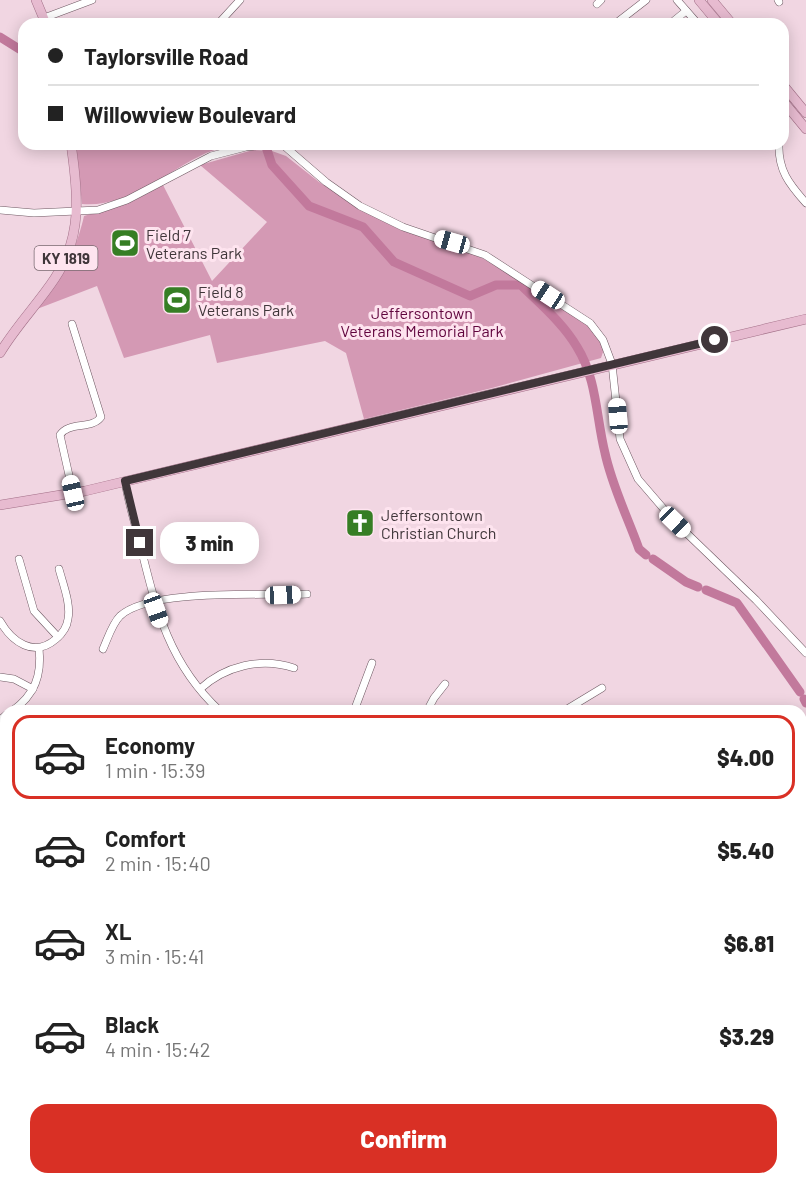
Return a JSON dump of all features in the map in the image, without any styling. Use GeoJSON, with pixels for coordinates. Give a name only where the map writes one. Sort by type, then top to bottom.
{"type":"FeatureCollection","features":[{"type":"Feature","properties":{"kind":"main road"},"geometry":{"type":"LineString","coordinates":[[36,0],[44,18]]}},
{"type":"Feature","properties":{"kind":"main road"},"geometry":{"type":"LineString","coordinates":[[699,0],[714,18]]}},
{"type":"Feature","properties":{"kind":"main road"},"geometry":{"type":"LineString","coordinates":[[712,0],[727,18]]}},
{"type":"Feature","properties":{"kind":"main road"},"geometry":{"type":"LineString","coordinates":[[789,92],[806,113]]}},
{"type":"Feature","properties":{"kind":"main road"},"geometry":{"type":"LineString","coordinates":[[789,108],[806,129]]}},
{"type":"Feature","properties":{"kind":"main road","name":"KY 1819"},"geometry":{"type":"LineString","coordinates":[[0,353],[64,264],[75,232],[78,212],[72,150]]}},
{"type":"Feature","properties":{"kind":"main road"},"geometry":{"type":"LineString","coordinates":[[0,505],[73,493],[125,481],[806,319]]}},
{"type":"Feature","properties":{"kind":"street"},"geometry":{"type":"LineString","coordinates":[[52,18],[92,0]]}},
{"type":"Feature","properties":{"kind":"street"},"geometry":{"type":"LineString","coordinates":[[224,18],[240,0]]}},
{"type":"Feature","properties":{"kind":"street"},"geometry":{"type":"LineString","coordinates":[[623,18],[646,0]]}},
{"type":"Feature","properties":{"kind":"street"},"geometry":{"type":"LineString","coordinates":[[677,0],[692,18]]}},
{"type":"Feature","properties":{"kind":"street"},"geometry":{"type":"LineString","coordinates":[[677,18],[686,11]]}},
{"type":"Feature","properties":{"kind":"street"},"geometry":{"type":"LineString","coordinates":[[0,210],[34,213],[78,212],[115,205],[193,164],[235,150]]}},
{"type":"Feature","properties":{"kind":"street"},"geometry":{"type":"LineString","coordinates":[[289,150],[326,183],[360,206],[403,227],[476,251],[581,315],[600,334],[612,364],[620,439],[627,459],[642,484],[675,522],[806,653]]}},
{"type":"Feature","properties":{"kind":"street"},"geometry":{"type":"LineString","coordinates":[[779,150],[778,160],[782,171],[806,203]]}},
{"type":"Feature","properties":{"kind":"street"},"geometry":{"type":"LineString","coordinates":[[72,324],[101,417],[99,421],[61,432],[73,493]]}},
{"type":"Feature","properties":{"kind":"street"},"geometry":{"type":"LineString","coordinates":[[125,481],[154,604],[170,643],[200,689],[215,705]]}},
{"type":"Feature","properties":{"kind":"street"},"geometry":{"type":"LineString","coordinates":[[19,559],[34,611],[58,637]]}},
{"type":"Feature","properties":{"kind":"street"},"geometry":{"type":"LineString","coordinates":[[0,621],[16,641],[24,646],[39,648],[58,637],[68,618],[59,569]]}},
{"type":"Feature","properties":{"kind":"street"},"geometry":{"type":"LineString","coordinates":[[103,649],[121,616],[154,604],[196,595],[307,594]]}},
{"type":"Feature","properties":{"kind":"street"},"geometry":{"type":"LineString","coordinates":[[18,705],[33,689],[40,671],[39,648]]}},
{"type":"Feature","properties":{"kind":"street"},"geometry":{"type":"LineString","coordinates":[[356,705],[372,663]]}},
{"type":"Feature","properties":{"kind":"street"},"geometry":{"type":"LineString","coordinates":[[200,689],[217,675],[236,667],[279,664],[294,668]]}},
{"type":"Feature","properties":{"kind":"street"},"geometry":{"type":"LineString","coordinates":[[0,678],[14,679],[33,689]]}},
{"type":"Feature","properties":{"kind":"street"},"geometry":{"type":"LineString","coordinates":[[430,705],[445,684]]}},
{"type":"Feature","properties":{"kind":"street"},"geometry":{"type":"LineString","coordinates":[[574,705],[602,688]]}},
{"type":"Feature","properties":{"kind":"green space"},"geometry":{"type":"Polygon","coordinates":[[[77,150],[216,150],[206,153],[131,194],[99,204],[82,204],[77,150]]]}},
{"type":"Feature","properties":{"kind":"green space","name":"Jeffersontown Veterans Memorial Park"},"geometry":{"type":"Polygon","coordinates":[[[253,150],[272,151],[286,156],[319,182],[368,213],[410,233],[459,248],[486,260],[586,324],[600,340],[604,349],[601,358],[492,388],[364,419],[346,353],[325,341],[217,363],[210,335],[124,358],[97,286],[37,309],[66,265],[84,216],[133,201],[163,185],[212,281],[267,222],[200,165],[253,150]]]}},
{"type":"Feature","properties":{"kind":"waterway"},"geometry":{"type":"LineString","coordinates":[[0,37],[18,48]]}},
{"type":"Feature","properties":{"kind":"waterway"},"geometry":{"type":"LineString","coordinates":[[267,150],[272,165],[309,206],[363,227],[394,262],[470,296],[496,285],[521,285],[558,322],[577,347],[589,372],[612,478],[639,549],[646,555]]}},
{"type":"Feature","properties":{"kind":"waterway"},"geometry":{"type":"LineString","coordinates":[[653,559],[686,582],[698,587]]}},
{"type":"Feature","properties":{"kind":"waterway"},"geometry":{"type":"LineString","coordinates":[[706,590],[737,603],[800,692]]}},
{"type":"Feature","properties":{"kind":"waterway"},"geometry":{"type":"LineString","coordinates":[[804,699],[806,703]]}},
{"type":"Feature","properties":{"kind":"place","name":"Field 7 Veterans Park"},"geometry":{"type":"Point","coordinates":[125,243]}},
{"type":"Feature","properties":{"kind":"place","name":"Field 8 Veterans Park"},"geometry":{"type":"Point","coordinates":[177,300]}},
{"type":"Feature","properties":{"kind":"place","name":"Jeffersontown Christian Church"},"geometry":{"type":"Point","coordinates":[360,523]}},
{"type":"Feature","properties":{"kind":"route"},"geometry":{"type":"LineString","coordinates":[[140,543],[125,481],[715,340]]}}]}
